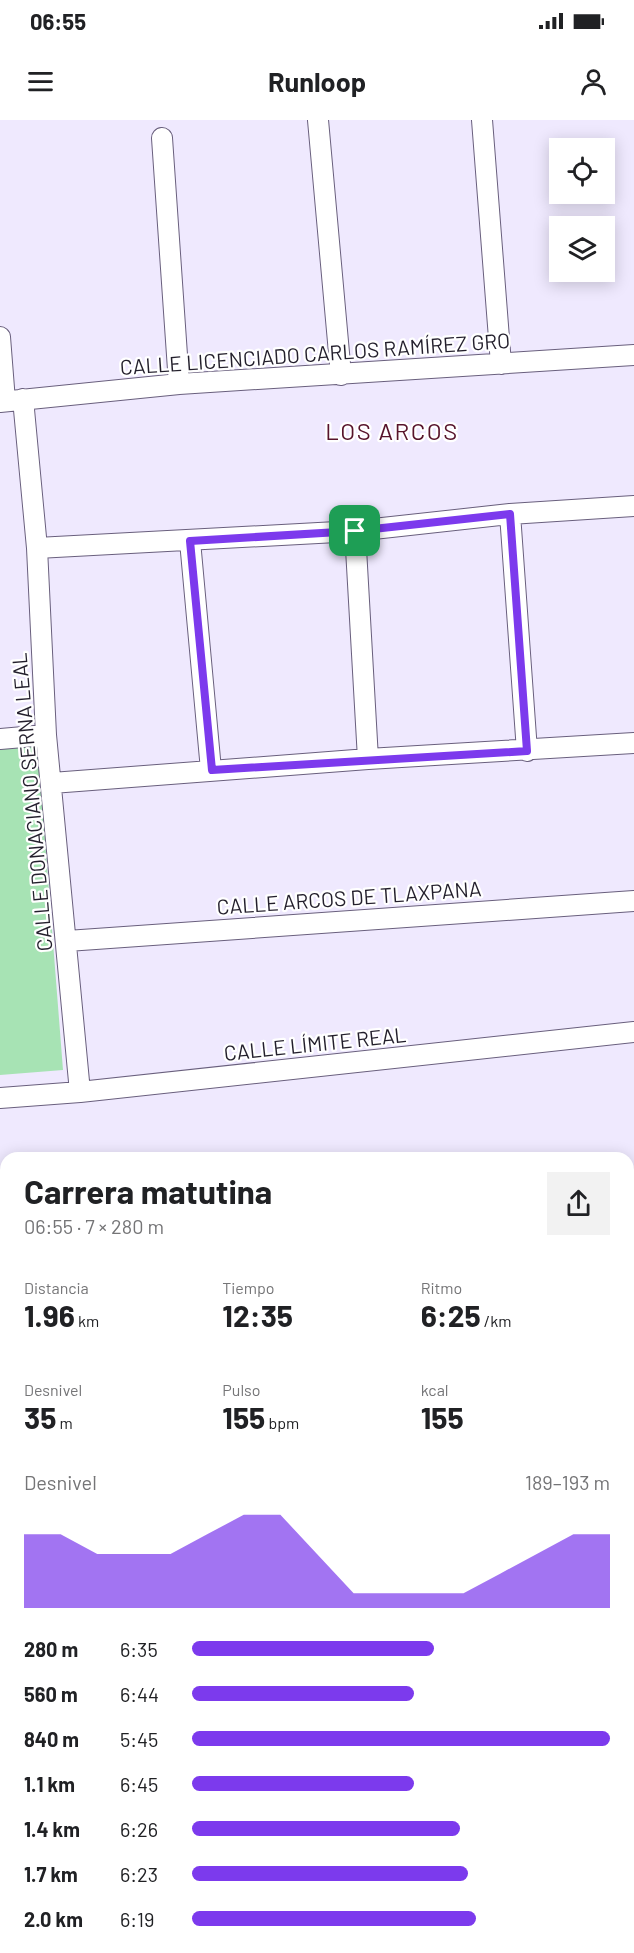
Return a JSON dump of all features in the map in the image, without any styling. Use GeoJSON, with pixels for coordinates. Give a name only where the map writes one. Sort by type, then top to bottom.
{"type":"FeatureCollection","features":[{"type":"Feature","properties":{"kind":"street"},"geometry":{"type":"LineString","coordinates":[[318,120],[341,375]]}},
{"type":"Feature","properties":{"kind":"street"},"geometry":{"type":"LineString","coordinates":[[483,120],[501,364]]}},
{"type":"Feature","properties":{"kind":"street"},"geometry":{"type":"LineString","coordinates":[[162,138],[179,384]]}},
{"type":"Feature","properties":{"kind":"street","name":"CALLE DONACIANO SERNA LEAL"},"geometry":{"type":"LineString","coordinates":[[0,337],[9,401],[37,548],[46,735],[80,1092]]}},
{"type":"Feature","properties":{"kind":"street","name":"CALLE LICENCIADO CARLOS RAMÍREZ GRO"},"geometry":{"type":"LineString","coordinates":[[9,401],[179,384],[634,355]]}},
{"type":"Feature","properties":{"kind":"street"},"geometry":{"type":"LineString","coordinates":[[37,548],[355,531],[510,514],[634,506]]}},
{"type":"Feature","properties":{"kind":"street"},"geometry":{"type":"LineString","coordinates":[[510,514],[527,751]]}},
{"type":"Feature","properties":{"kind":"street"},"geometry":{"type":"LineString","coordinates":[[355,531],[368,759]]}},
{"type":"Feature","properties":{"kind":"street"},"geometry":{"type":"LineString","coordinates":[[190,541],[212,770]]}},
{"type":"Feature","properties":{"kind":"street"},"geometry":{"type":"LineString","coordinates":[[0,739],[46,735]]}},
{"type":"Feature","properties":{"kind":"street"},"geometry":{"type":"LineString","coordinates":[[52,783],[368,759],[634,743]]}},
{"type":"Feature","properties":{"kind":"street","name":"CALLE ARCOS DE TLAXPANA"},"geometry":{"type":"LineString","coordinates":[[67,941],[634,901]]}},
{"type":"Feature","properties":{"kind":"street","name":"CALLE LÍMITE REAL"},"geometry":{"type":"LineString","coordinates":[[0,1098],[80,1092],[634,1032]]}},
{"type":"Feature","properties":{"kind":"green space"},"geometry":{"type":"Polygon","coordinates":[[[37,738],[63,1070],[0,1075],[0,741],[37,738]]]}},
{"type":"Feature","properties":{"kind":"district","name":"LOS ARCOS"},"geometry":{"type":"Point","coordinates":[392,430]}},
{"type":"Feature","properties":{"kind":"route"},"geometry":{"type":"LineString","coordinates":[[510,514],[527,751],[212,770],[190,541],[355,531],[510,514]]}}]}
